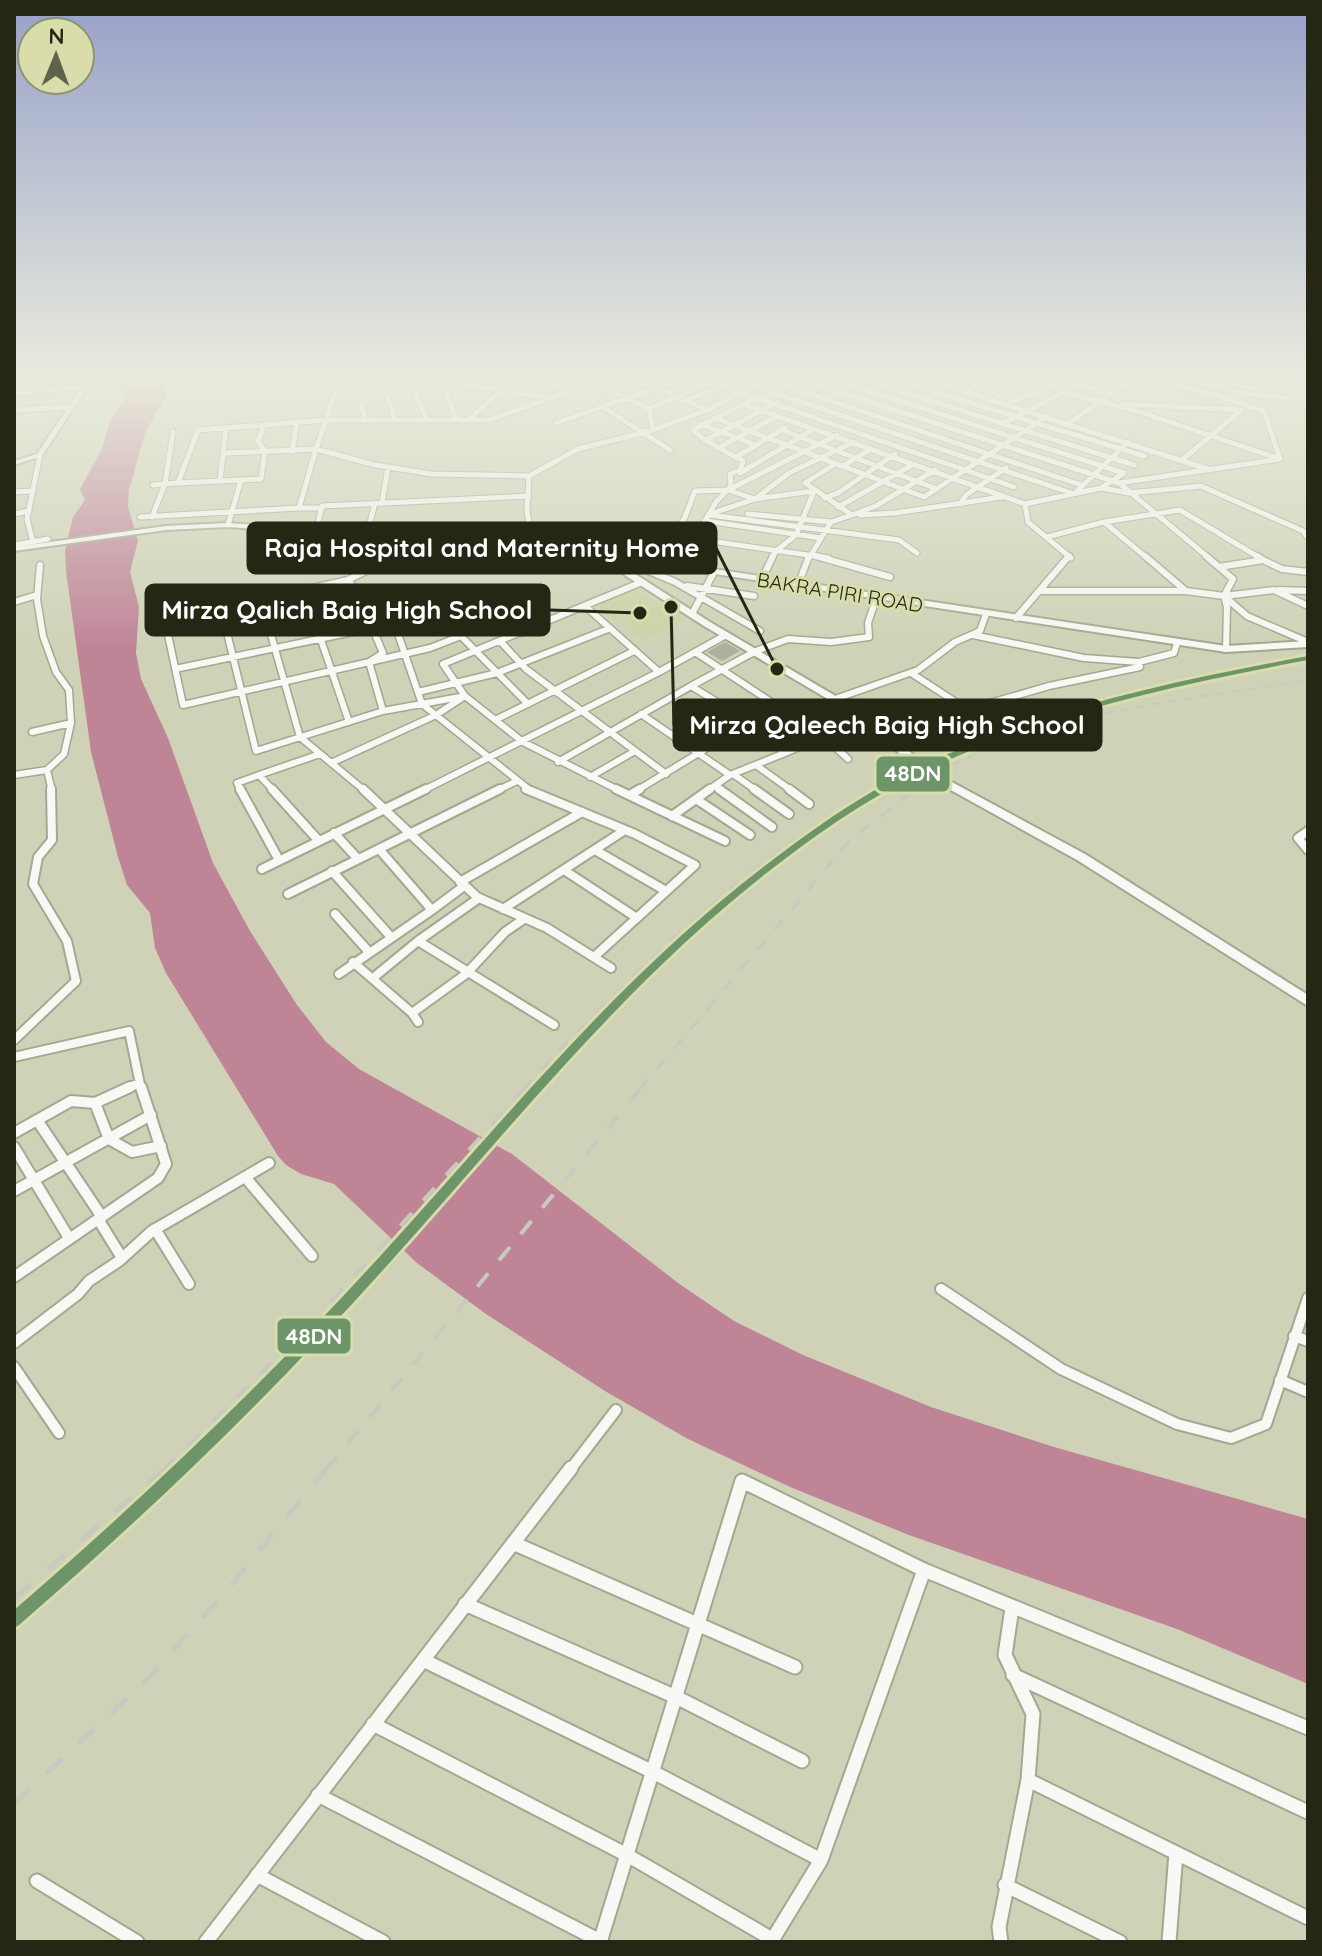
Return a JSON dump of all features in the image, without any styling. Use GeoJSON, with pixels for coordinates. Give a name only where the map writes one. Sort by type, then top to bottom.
{"type":"FeatureCollection","features":[{"type":"Feature","properties":{"kind":"street"},"geometry":{"type":"LineString","coordinates":[[33,542],[28,529],[29,511],[38,467]]}},
{"type":"Feature","properties":{"kind":"street"},"geometry":{"type":"LineString","coordinates":[[152,517],[165,484],[168,467]]}},
{"type":"Feature","properties":{"kind":"street"},"geometry":{"type":"LineString","coordinates":[[178,483],[184,467]]}},
{"type":"Feature","properties":{"kind":"street"},"geometry":{"type":"LineString","coordinates":[[220,481],[222,467]]}},
{"type":"Feature","properties":{"kind":"street"},"geometry":{"type":"LineString","coordinates":[[153,485],[261,479],[263,467]]}},
{"type":"Feature","properties":{"kind":"street"},"geometry":{"type":"LineString","coordinates":[[299,508],[311,467]]}},
{"type":"Feature","properties":{"kind":"street"},"geometry":{"type":"LineString","coordinates":[[366,538],[388,467]]}},
{"type":"Feature","properties":{"kind":"street"},"geometry":{"type":"LineString","coordinates":[[390,467],[432,474],[529,476],[545,467]]}},
{"type":"Feature","properties":{"kind":"street"},"geometry":{"type":"LineString","coordinates":[[679,565],[728,490],[730,474],[741,467]]}},
{"type":"Feature","properties":{"kind":"street"},"geometry":{"type":"LineString","coordinates":[[730,479],[749,467]]}},
{"type":"Feature","properties":{"kind":"street"},"geometry":{"type":"LineString","coordinates":[[728,490],[775,467]]}},
{"type":"Feature","properties":{"kind":"street"},"geometry":{"type":"LineString","coordinates":[[755,499],[789,473],[804,467]]}},
{"type":"Feature","properties":{"kind":"street"},"geometry":{"type":"LineString","coordinates":[[830,467],[805,483],[852,515],[1004,497],[1040,467]]}},
{"type":"Feature","properties":{"kind":"street"},"geometry":{"type":"LineString","coordinates":[[847,467],[924,497],[970,467]]}},
{"type":"Feature","properties":{"kind":"street"},"geometry":{"type":"LineString","coordinates":[[825,498],[838,493],[874,467]]}},
{"type":"Feature","properties":{"kind":"street"},"geometry":{"type":"LineString","coordinates":[[881,467],[937,489]]}},
{"type":"Feature","properties":{"kind":"street"},"geometry":{"type":"LineString","coordinates":[[838,507],[908,467]]}},
{"type":"Feature","properties":{"kind":"street"},"geometry":{"type":"LineString","coordinates":[[923,467],[1025,504],[1116,482],[1228,467]]}},
{"type":"Feature","properties":{"kind":"street"},"geometry":{"type":"LineString","coordinates":[[707,518],[799,524],[831,522],[904,489],[939,467]]}},
{"type":"Feature","properties":{"kind":"street"},"geometry":{"type":"LineString","coordinates":[[962,467],[1014,487]]}},
{"type":"Feature","properties":{"kind":"street"},"geometry":{"type":"LineString","coordinates":[[995,467],[1074,494]]}},
{"type":"Feature","properties":{"kind":"street"},"geometry":{"type":"LineString","coordinates":[[960,504],[966,495],[1007,467]]}},
{"type":"Feature","properties":{"kind":"street"},"geometry":{"type":"LineString","coordinates":[[1030,467],[1081,485]]}},
{"type":"Feature","properties":{"kind":"street"},"geometry":{"type":"LineString","coordinates":[[1068,467],[1116,482],[1233,579],[1224,596],[1227,607],[1226,649]]}},
{"type":"Feature","properties":{"kind":"street"},"geometry":{"type":"LineString","coordinates":[[1074,494],[1101,467]]}},
{"type":"Feature","properties":{"kind":"street"},"geometry":{"type":"LineString","coordinates":[[1106,467],[1124,473]]}},
{"type":"Feature","properties":{"kind":"street"},"geometry":{"type":"LineString","coordinates":[[1116,482],[1131,467]]}},
{"type":"Feature","properties":{"kind":"street"},"geometry":{"type":"LineString","coordinates":[[1203,467],[1211,470]]}},
{"type":"Feature","properties":{"kind":"street"},"geometry":{"type":"LineString","coordinates":[[529,476],[527,511],[534,554]]}},
{"type":"Feature","properties":{"kind":"street"},"geometry":{"type":"LineString","coordinates":[[228,525],[241,480]]}},
{"type":"Feature","properties":{"kind":"street"},"geometry":{"type":"LineString","coordinates":[[1101,488],[1129,493],[1201,486],[1303,531],[1308,538]]}},
{"type":"Feature","properties":{"kind":"street"},"geometry":{"type":"LineString","coordinates":[[658,562],[685,517],[695,491],[728,490],[755,499]]}},
{"type":"Feature","properties":{"kind":"street"},"geometry":{"type":"LineString","coordinates":[[14,492],[33,491]]}},
{"type":"Feature","properties":{"kind":"street"},"geometry":{"type":"LineString","coordinates":[[707,518],[755,499],[814,491]]}},
{"type":"Feature","properties":{"kind":"street"},"geometry":{"type":"LineString","coordinates":[[762,579],[776,551],[796,535],[814,491]]}},
{"type":"Feature","properties":{"kind":"street"},"geometry":{"type":"LineString","coordinates":[[140,517],[529,496]]}},
{"type":"Feature","properties":{"kind":"street"},"geometry":{"type":"LineString","coordinates":[[1016,618],[1071,558],[1028,522],[1025,504]]}},
{"type":"Feature","properties":{"kind":"street"},"geometry":{"type":"LineString","coordinates":[[316,531],[322,508]]}},
{"type":"Feature","properties":{"kind":"street"},"geometry":{"type":"LineString","coordinates":[[1047,537],[1104,522],[1180,510],[1263,560],[1282,569],[1308,572]]}},
{"type":"Feature","properties":{"kind":"street"},"geometry":{"type":"LineString","coordinates":[[14,514],[29,511]]}},
{"type":"Feature","properties":{"kind":"street"},"geometry":{"type":"LineString","coordinates":[[748,514],[828,531],[899,540],[917,553]]}},
{"type":"Feature","properties":{"kind":"street"},"geometry":{"type":"LineString","coordinates":[[707,518],[821,538]]}},
{"type":"Feature","properties":{"kind":"street"},"geometry":{"type":"LineString","coordinates":[[798,585],[810,555],[831,522]]}},
{"type":"Feature","properties":{"kind":"street"},"geometry":{"type":"LineString","coordinates":[[1104,522],[1186,591]]}},
{"type":"Feature","properties":{"kind":"street","name":"BAKRA PIRI ROAD"},"geometry":{"type":"LineString","coordinates":[[14,547],[145,530],[228,525],[316,531],[494,555],[607,555],[876,599],[1226,649],[1307,640]]}},
{"type":"Feature","properties":{"kind":"street"},"geometry":{"type":"LineString","coordinates":[[14,547],[48,539]]}},
{"type":"Feature","properties":{"kind":"street"},"geometry":{"type":"LineString","coordinates":[[696,539],[810,555],[890,577]]}},
{"type":"Feature","properties":{"kind":"street"},"geometry":{"type":"LineString","coordinates":[[461,636],[405,654],[183,705],[164,616],[219,600],[304,590],[348,580],[372,568],[494,555]]}},
{"type":"Feature","properties":{"kind":"street"},"geometry":{"type":"LineString","coordinates":[[607,555],[692,614],[835,699],[933,776],[1081,857],[1308,1001]]}},
{"type":"Feature","properties":{"kind":"street"},"geometry":{"type":"LineString","coordinates":[[642,560],[649,571],[682,586],[760,631]]}},
{"type":"Feature","properties":{"kind":"street"},"geometry":{"type":"LineString","coordinates":[[1219,567],[1263,560]]}},
{"type":"Feature","properties":{"kind":"street"},"geometry":{"type":"LineString","coordinates":[[14,775],[47,770],[64,754],[71,723],[69,690],[56,672],[43,636],[37,595],[40,565]]}},
{"type":"Feature","properties":{"kind":"street"},"geometry":{"type":"LineString","coordinates":[[692,614],[704,598],[704,589],[714,572]]}},
{"type":"Feature","properties":{"kind":"street"},"geometry":{"type":"LineString","coordinates":[[348,580],[383,653],[369,662]]}},
{"type":"Feature","properties":{"kind":"street"},"geometry":{"type":"LineString","coordinates":[[642,582],[443,664],[465,696],[523,742],[558,762],[725,841]]}},
{"type":"Feature","properties":{"kind":"street"},"geometry":{"type":"LineString","coordinates":[[682,586],[754,596]]}},
{"type":"Feature","properties":{"kind":"street"},"geometry":{"type":"LineString","coordinates":[[304,590],[349,722]]}},
{"type":"Feature","properties":{"kind":"street"},"geometry":{"type":"LineString","coordinates":[[361,602],[412,595],[501,594],[525,590]]}},
{"type":"Feature","properties":{"kind":"street"},"geometry":{"type":"LineString","coordinates":[[1039,591],[1186,591],[1224,596],[1274,590],[1308,591]]}},
{"type":"Feature","properties":{"kind":"street"},"geometry":{"type":"LineString","coordinates":[[1274,590],[1308,606]]}},
{"type":"Feature","properties":{"kind":"street"},"geometry":{"type":"LineString","coordinates":[[454,593],[454,629],[528,704]]}},
{"type":"Feature","properties":{"kind":"street"},"geometry":{"type":"LineString","coordinates":[[501,594],[505,614],[521,633]]}},
{"type":"Feature","properties":{"kind":"street"},"geometry":{"type":"LineString","coordinates":[[14,602],[37,595]]}},
{"type":"Feature","properties":{"kind":"street"},"geometry":{"type":"LineString","coordinates":[[412,595],[408,612],[396,628],[422,704],[526,789],[625,830],[695,865],[595,956]]}},
{"type":"Feature","properties":{"kind":"street"},"geometry":{"type":"LineString","coordinates":[[260,596],[300,737],[479,898],[595,956],[611,968]]}},
{"type":"Feature","properties":{"kind":"street"},"geometry":{"type":"LineString","coordinates":[[1224,596],[1247,616],[1307,640]]}},
{"type":"Feature","properties":{"kind":"street"},"geometry":{"type":"LineString","coordinates":[[558,762],[756,651],[788,639],[831,642],[869,637],[868,623],[876,599]]}},
{"type":"Feature","properties":{"kind":"street"},"geometry":{"type":"LineString","coordinates":[[219,600],[256,751],[383,711],[465,696]]}},
{"type":"Feature","properties":{"kind":"street"},"geometry":{"type":"LineString","coordinates":[[585,606],[659,672]]}},
{"type":"Feature","properties":{"kind":"street"},"geometry":{"type":"LineString","coordinates":[[835,699],[911,673],[955,642],[980,631],[986,614]]}},
{"type":"Feature","properties":{"kind":"street"},"geometry":{"type":"LineString","coordinates":[[175,669],[372,628]]}},
{"type":"Feature","properties":{"kind":"street"},"geometry":{"type":"LineString","coordinates":[[418,692],[497,673],[608,629]]}},
{"type":"Feature","properties":{"kind":"street"},"geometry":{"type":"LineString","coordinates":[[262,869],[523,742],[726,635]]}},
{"type":"Feature","properties":{"kind":"street"},"geometry":{"type":"LineString","coordinates":[[973,635],[1084,658],[1139,662],[1174,653],[1177,643]]}},
{"type":"Feature","properties":{"kind":"street"},"geometry":{"type":"LineString","coordinates":[[500,641],[519,662],[555,692],[666,774]]}},
{"type":"Feature","properties":{"kind":"street"},"geometry":{"type":"LineString","coordinates":[[495,720],[634,651]]}},
{"type":"Feature","properties":{"kind":"street"},"geometry":{"type":"LineString","coordinates":[[695,652],[823,736],[848,759]]}},
{"type":"Feature","properties":{"kind":"street"},"geometry":{"type":"LineString","coordinates":[[369,662],[383,711]]}},
{"type":"Feature","properties":{"kind":"street"},"geometry":{"type":"LineString","coordinates":[[883,734],[1076,677],[1140,667],[1139,662]]}},
{"type":"Feature","properties":{"kind":"street"},"geometry":{"type":"LineString","coordinates":[[911,673],[965,708]]}},
{"type":"Feature","properties":{"kind":"street"},"geometry":{"type":"LineString","coordinates":[[691,686],[750,722],[785,753]]}},
{"type":"Feature","properties":{"kind":"street"},"geometry":{"type":"LineString","coordinates":[[331,763],[436,715],[465,696]]}},
{"type":"Feature","properties":{"kind":"street"},"geometry":{"type":"LineString","coordinates":[[641,714],[789,814]]}},
{"type":"Feature","properties":{"kind":"street"},"geometry":{"type":"LineString","coordinates":[[672,816],[732,774],[864,719]]}},
{"type":"Feature","properties":{"kind":"street"},"geometry":{"type":"LineString","coordinates":[[630,795],[750,722]]}},
{"type":"Feature","properties":{"kind":"street"},"geometry":{"type":"LineString","coordinates":[[32,732],[71,723]]}},
{"type":"Feature","properties":{"kind":"street"},"geometry":{"type":"LineString","coordinates":[[590,777],[635,751]]}},
{"type":"Feature","properties":{"kind":"street"},"geometry":{"type":"LineString","coordinates":[[279,860],[237,783],[320,754]]}},
{"type":"Feature","properties":{"kind":"street"},"geometry":{"type":"LineString","coordinates":[[756,765],[809,804]]}},
{"type":"Feature","properties":{"kind":"street"},"geometry":{"type":"LineString","coordinates":[[14,1040],[76,981],[74,953],[33,884],[38,857],[52,840],[52,793],[47,770]]}},
{"type":"Feature","properties":{"kind":"street"},"geometry":{"type":"LineString","coordinates":[[259,775],[318,840]]}},
{"type":"Feature","properties":{"kind":"street"},"geometry":{"type":"LineString","coordinates":[[288,894],[517,781]]}},
{"type":"Feature","properties":{"kind":"street"},"geometry":{"type":"LineString","coordinates":[[715,786],[772,827]]}},
{"type":"Feature","properties":{"kind":"street"},"geometry":{"type":"LineString","coordinates":[[696,799],[750,835]]}},
{"type":"Feature","properties":{"kind":"street"},"geometry":{"type":"LineString","coordinates":[[339,974],[432,910],[462,884],[582,812]]}},
{"type":"Feature","properties":{"kind":"street"},"geometry":{"type":"LineString","coordinates":[[503,909],[625,830]]}},
{"type":"Feature","properties":{"kind":"street"},"geometry":{"type":"LineString","coordinates":[[1308,831],[1298,838],[1308,850]]}},
{"type":"Feature","properties":{"kind":"street"},"geometry":{"type":"LineString","coordinates":[[334,833],[358,859]]}},
{"type":"Feature","properties":{"kind":"street"},"geometry":{"type":"LineString","coordinates":[[379,849],[432,910]]}},
{"type":"Feature","properties":{"kind":"street"},"geometry":{"type":"LineString","coordinates":[[595,850],[666,891]]}},
{"type":"Feature","properties":{"kind":"street"},"geometry":{"type":"LineString","coordinates":[[564,870],[637,918]]}},
{"type":"Feature","properties":{"kind":"street"},"geometry":{"type":"LineString","coordinates":[[332,871],[391,937]]}},
{"type":"Feature","properties":{"kind":"street"},"geometry":{"type":"LineString","coordinates":[[373,978],[418,941],[479,898]]}},
{"type":"Feature","properties":{"kind":"street"},"geometry":{"type":"LineString","coordinates":[[335,914],[369,952]]}},
{"type":"Feature","properties":{"kind":"street"},"geometry":{"type":"LineString","coordinates":[[412,1013],[468,972],[505,932],[524,919]]}},
{"type":"Feature","properties":{"kind":"street"},"geometry":{"type":"LineString","coordinates":[[418,941],[554,1025]]}},
{"type":"Feature","properties":{"kind":"street"},"geometry":{"type":"LineString","coordinates":[[353,962],[412,1013],[418,1022]]}},
{"type":"Feature","properties":{"kind":"street"},"geometry":{"type":"LineString","coordinates":[[14,1057],[129,1031],[139,1083],[166,1164],[158,1178],[14,1277]]}},
{"type":"Feature","properties":{"kind":"street"},"geometry":{"type":"LineString","coordinates":[[14,1133],[71,1101],[95,1103],[139,1083]]}},
{"type":"Feature","properties":{"kind":"street"},"geometry":{"type":"LineString","coordinates":[[95,1103],[109,1139],[132,1152],[161,1146]]}},
{"type":"Feature","properties":{"kind":"street"},"geometry":{"type":"LineString","coordinates":[[14,1191],[151,1115]]}},
{"type":"Feature","properties":{"kind":"street"},"geometry":{"type":"LineString","coordinates":[[37,1120],[122,1258]]}},
{"type":"Feature","properties":{"kind":"street"},"geometry":{"type":"LineString","coordinates":[[14,1147],[69,1238]]}},
{"type":"Feature","properties":{"kind":"street"},"geometry":{"type":"LineString","coordinates":[[14,1343],[155,1229],[269,1163]]}},
{"type":"Feature","properties":{"kind":"street"},"geometry":{"type":"LineString","coordinates":[[245,1177],[258,1197],[296,1232],[312,1256]]}},
{"type":"Feature","properties":{"kind":"street"},"geometry":{"type":"LineString","coordinates":[[155,1229],[189,1284]]}},
{"type":"Feature","properties":{"kind":"street"},"geometry":{"type":"LineString","coordinates":[[941,1289],[1061,1369],[1177,1424],[1231,1438],[1266,1424],[1308,1298]]}},
{"type":"Feature","properties":{"kind":"street"},"geometry":{"type":"LineString","coordinates":[[1294,1336],[1308,1341]]}},
{"type":"Feature","properties":{"kind":"street"},"geometry":{"type":"LineString","coordinates":[[14,1367],[59,1433]]}},
{"type":"Feature","properties":{"kind":"street"},"geometry":{"type":"LineString","coordinates":[[1280,1380],[1308,1392]]}},
{"type":"Feature","properties":{"kind":"street"},"geometry":{"type":"LineString","coordinates":[[206,1942],[616,1410]]}},
{"type":"Feature","properties":{"kind":"street"},"geometry":{"type":"LineString","coordinates":[[318,1795],[601,1942],[742,1481],[924,1570],[1308,1728]]}},
{"type":"Feature","properties":{"kind":"street"},"geometry":{"type":"LineString","coordinates":[[513,1543],[795,1667]]}},
{"type":"Feature","properties":{"kind":"street"},"geometry":{"type":"LineString","coordinates":[[373,1724],[627,1855],[772,1940],[821,1860],[924,1570]]}},
{"type":"Feature","properties":{"kind":"street"},"geometry":{"type":"LineString","coordinates":[[465,1604],[676,1697],[802,1761]]}},
{"type":"Feature","properties":{"kind":"street"},"geometry":{"type":"LineString","coordinates":[[1001,1942],[999,1927],[1005,1885],[1028,1780],[1033,1714],[1005,1655],[1012,1608]]}},
{"type":"Feature","properties":{"kind":"street"},"geometry":{"type":"LineString","coordinates":[[423,1660],[653,1772],[821,1860]]}},
{"type":"Feature","properties":{"kind":"street"},"geometry":{"type":"LineString","coordinates":[[1012,1675],[1308,1812]]}},
{"type":"Feature","properties":{"kind":"street"},"geometry":{"type":"LineString","coordinates":[[1028,1780],[1308,1918]]}},
{"type":"Feature","properties":{"kind":"street"},"geometry":{"type":"LineString","coordinates":[[1169,1942],[1176,1853]]}},
{"type":"Feature","properties":{"kind":"street"},"geometry":{"type":"LineString","coordinates":[[257,1875],[383,1942]]}},
{"type":"Feature","properties":{"kind":"street"},"geometry":{"type":"LineString","coordinates":[[37,1881],[137,1942]]}},
{"type":"Feature","properties":{"kind":"street"},"geometry":{"type":"LineString","coordinates":[[1005,1885],[1120,1942]]}},
{"type":"Feature","properties":{"kind":"shaded area"},"geometry":{"type":"Polygon","coordinates":[[[92,467],[135,467],[128,507],[138,541],[130,572],[139,607],[136,653],[141,679],[168,738],[213,863],[250,931],[297,1005],[326,1042],[359,1069],[512,1154],[678,1283],[734,1321],[803,1355],[931,1407],[1054,1447],[1308,1519],[1308,1684],[1177,1629],[909,1535],[790,1487],[688,1439],[605,1391],[486,1314],[417,1263],[334,1184],[301,1174],[286,1165],[166,973],[155,948],[150,913],[127,885],[118,857],[91,752],[66,571],[65,551],[73,517],[85,500],[80,489],[92,467]]]}},
{"type":"Feature","properties":{"kind":"shaded area"},"geometry":{"type":"Polygon","coordinates":[[[636,589],[685,620],[642,639],[596,606],[636,589]]]}},
{"type":"Feature","properties":{"kind":"building"},"geometry":{"type":"Polygon","coordinates":[[[725,642],[740,651],[722,661],[707,652],[725,642]]]}},
{"type":"Feature","properties":{"kind":"railway"},"geometry":{"type":"LineString","coordinates":[[872,791],[977,741],[1084,704],[1139,689],[1308,655]]}},
{"type":"Feature","properties":{"kind":"railway"},"geometry":{"type":"LineString","coordinates":[[915,790],[954,765],[1000,744],[1050,727],[1156,704],[1308,680]]}},
{"type":"Feature","properties":{"kind":"railway"},"geometry":{"type":"LineString","coordinates":[[524,1089],[604,1005],[688,925],[778,852],[876,789]]}},
{"type":"Feature","properties":{"kind":"railway"},"geometry":{"type":"LineString","coordinates":[[640,1089],[850,840],[915,790]]}},
{"type":"Feature","properties":{"kind":"railway"},"geometry":{"type":"LineString","coordinates":[[164,1470],[317,1318],[526,1087]]}},
{"type":"Feature","properties":{"kind":"railway"},"geometry":{"type":"LineString","coordinates":[[326,1470],[642,1087]]}},
{"type":"Feature","properties":{"kind":"railway"},"geometry":{"type":"LineString","coordinates":[[14,1598],[166,1468]]}},
{"type":"Feature","properties":{"kind":"railway"},"geometry":{"type":"LineString","coordinates":[[14,1803],[143,1684],[228,1589],[327,1468]]}},
{"type":"Feature","properties":{"kind":"transit line","name":"48DN"},"geometry":{"type":"LineString","coordinates":[[14,1620],[112,1534],[254,1398],[389,1255],[614,1005],[737,891],[804,840],[875,794],[925,767],[1031,724],[1140,693],[1308,658]]}},
{"type":"Feature","properties":{"kind":"place","name":"Mirza Qaleech Baig High School"},"geometry":{"type":"Point","coordinates":[671,607]}},
{"type":"Feature","properties":{"kind":"place","name":"Mirza Qalich Baig High School"},"geometry":{"type":"Point","coordinates":[640,613]}},
{"type":"Feature","properties":{"kind":"place","name":"Raja Hospital and Maternity Home"},"geometry":{"type":"Point","coordinates":[777,669]}}]}
